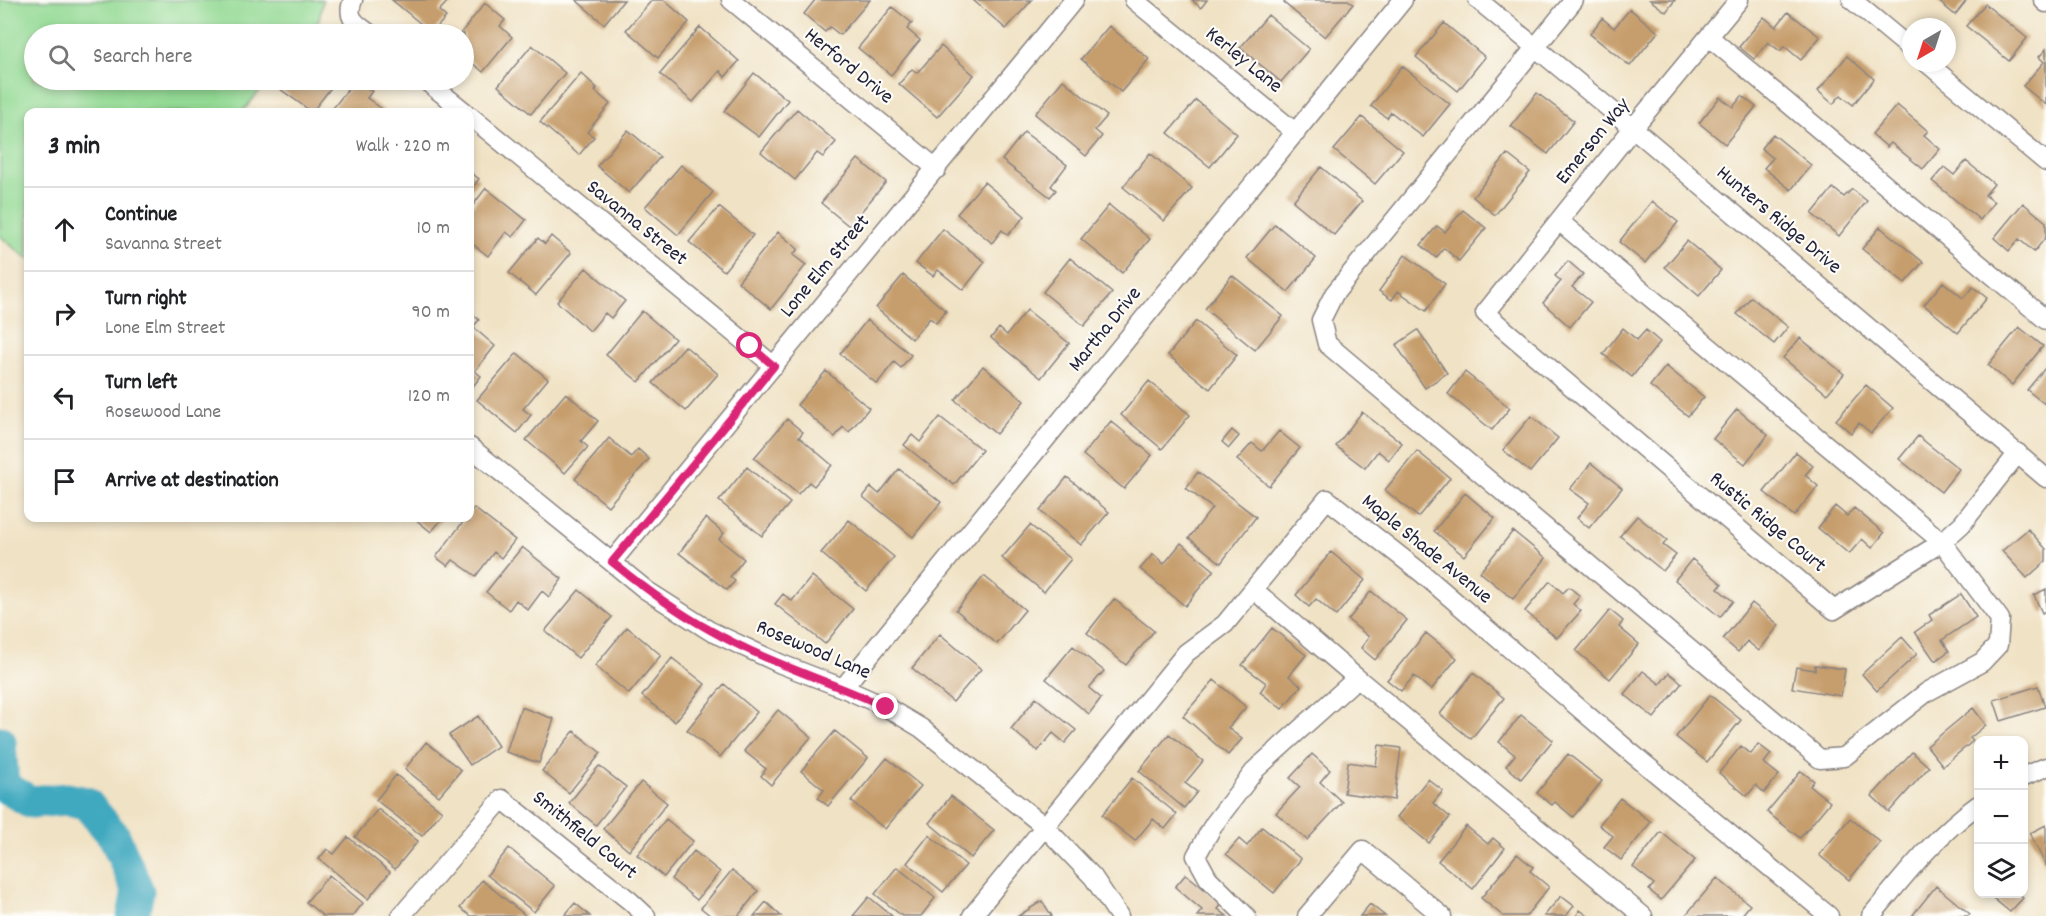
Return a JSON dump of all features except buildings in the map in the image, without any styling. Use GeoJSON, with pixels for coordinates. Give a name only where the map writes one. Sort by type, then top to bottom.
{"type":"FeatureCollection","features":[{"type":"Feature","properties":{"kind":"street","name":"Herford Drive"},"geometry":{"type":"LineString","coordinates":[[730,0],[937,169]]}},
{"type":"Feature","properties":{"kind":"street","name":"Lone Elm Street"},"geometry":{"type":"LineString","coordinates":[[612,562],[1074,0]]}},
{"type":"Feature","properties":{"kind":"street","name":"Kerley Lane"},"geometry":{"type":"LineString","coordinates":[[1134,0],[1296,133]]}},
{"type":"Feature","properties":{"kind":"street","name":"Martha Drive"},"geometry":{"type":"LineString","coordinates":[[843,688],[1403,0]]}},
{"type":"Feature","properties":{"kind":"street","name":"Hunters Ridge Drive"},"geometry":{"type":"LineString","coordinates":[[1478,0],[1633,128],[2046,478]]}},
{"type":"Feature","properties":{"kind":"street"},"geometry":{"type":"LineString","coordinates":[[1559,221],[1942,542],[2000,618],[1998,645],[1982,662],[1926,692],[1844,757],[1820,759],[1327,344],[1321,320],[1334,294],[1574,0]]}},
{"type":"Feature","properties":{"kind":"street","name":"Emerson Way"},"geometry":{"type":"LineString","coordinates":[[1485,313],[1739,0]]}},
{"type":"Feature","properties":{"kind":"street"},"geometry":{"type":"LineString","coordinates":[[1852,0],[1902,42]]}},
{"type":"Feature","properties":{"kind":"street"},"geometry":{"type":"LineString","coordinates":[[351,4],[353,21],[357,24]]}},
{"type":"Feature","properties":{"kind":"street"},"geometry":{"type":"LineString","coordinates":[[1709,37],[2046,320]]}},
{"type":"Feature","properties":{"kind":"street"},"geometry":{"type":"LineString","coordinates":[[1938,72],[2046,162]]}},
{"type":"Feature","properties":{"kind":"street"},"geometry":{"type":"LineString","coordinates":[[438,90],[460,108]]}},
{"type":"Feature","properties":{"kind":"street","name":"Savanna Street"},"geometry":{"type":"LineString","coordinates":[[474,119],[774,366]]}},
{"type":"Feature","properties":{"kind":"street","name":"Rustic Ridge Court"},"geometry":{"type":"LineString","coordinates":[[1485,313],[1834,610],[1942,542],[1962,524],[2018,453]]}},
{"type":"Feature","properties":{"kind":"street","name":"Rosewood Lane"},"geometry":{"type":"LineString","coordinates":[[474,450],[646,590],[710,631],[781,664],[886,707],[921,729],[1044,826],[1093,877],[1119,916]]}},
{"type":"Feature","properties":{"kind":"street","name":"Maple Shade Avenue"},"geometry":{"type":"LineString","coordinates":[[972,916],[1186,653],[1225,624],[1327,499],[1423,574],[1629,751],[1829,916]]}},
{"type":"Feature","properties":{"kind":"street"},"geometry":{"type":"LineString","coordinates":[[1254,590],[1643,916]]}},
{"type":"Feature","properties":{"kind":"street"},"geometry":{"type":"LineString","coordinates":[[1246,916],[1208,878],[1196,856],[1214,824],[1256,769],[1358,678]]}},
{"type":"Feature","properties":{"kind":"street"},"geometry":{"type":"LineString","coordinates":[[2028,774],[2046,767]]}},
{"type":"Feature","properties":{"kind":"street","name":"Smithfield Court"},"geometry":{"type":"LineString","coordinates":[[400,916],[502,799],[646,916]]}},
{"type":"Feature","properties":{"kind":"street"},"geometry":{"type":"LineString","coordinates":[[1871,916],[1925,851],[1953,823],[1974,808]]}},
{"type":"Feature","properties":{"kind":"street"},"geometry":{"type":"LineString","coordinates":[[1307,916],[1363,850],[1442,916]]}},
{"type":"Feature","properties":{"kind":"green space"},"geometry":{"type":"Polygon","coordinates":[[[0,0],[323,0],[319,20],[316,24],[24,24],[24,90],[261,90],[246,108],[24,108],[24,256],[0,236],[0,0]]]}},
{"type":"Feature","properties":{"kind":"waterway"},"geometry":{"type":"LineString","coordinates":[[0,742],[3,786],[31,802],[67,799],[86,803],[114,836],[138,891],[133,916]]}},
{"type":"Feature","properties":{"kind":"route"},"geometry":{"type":"LineString","coordinates":[[750,346],[774,366],[612,562],[646,590],[710,631],[781,664],[886,707]]}}]}
